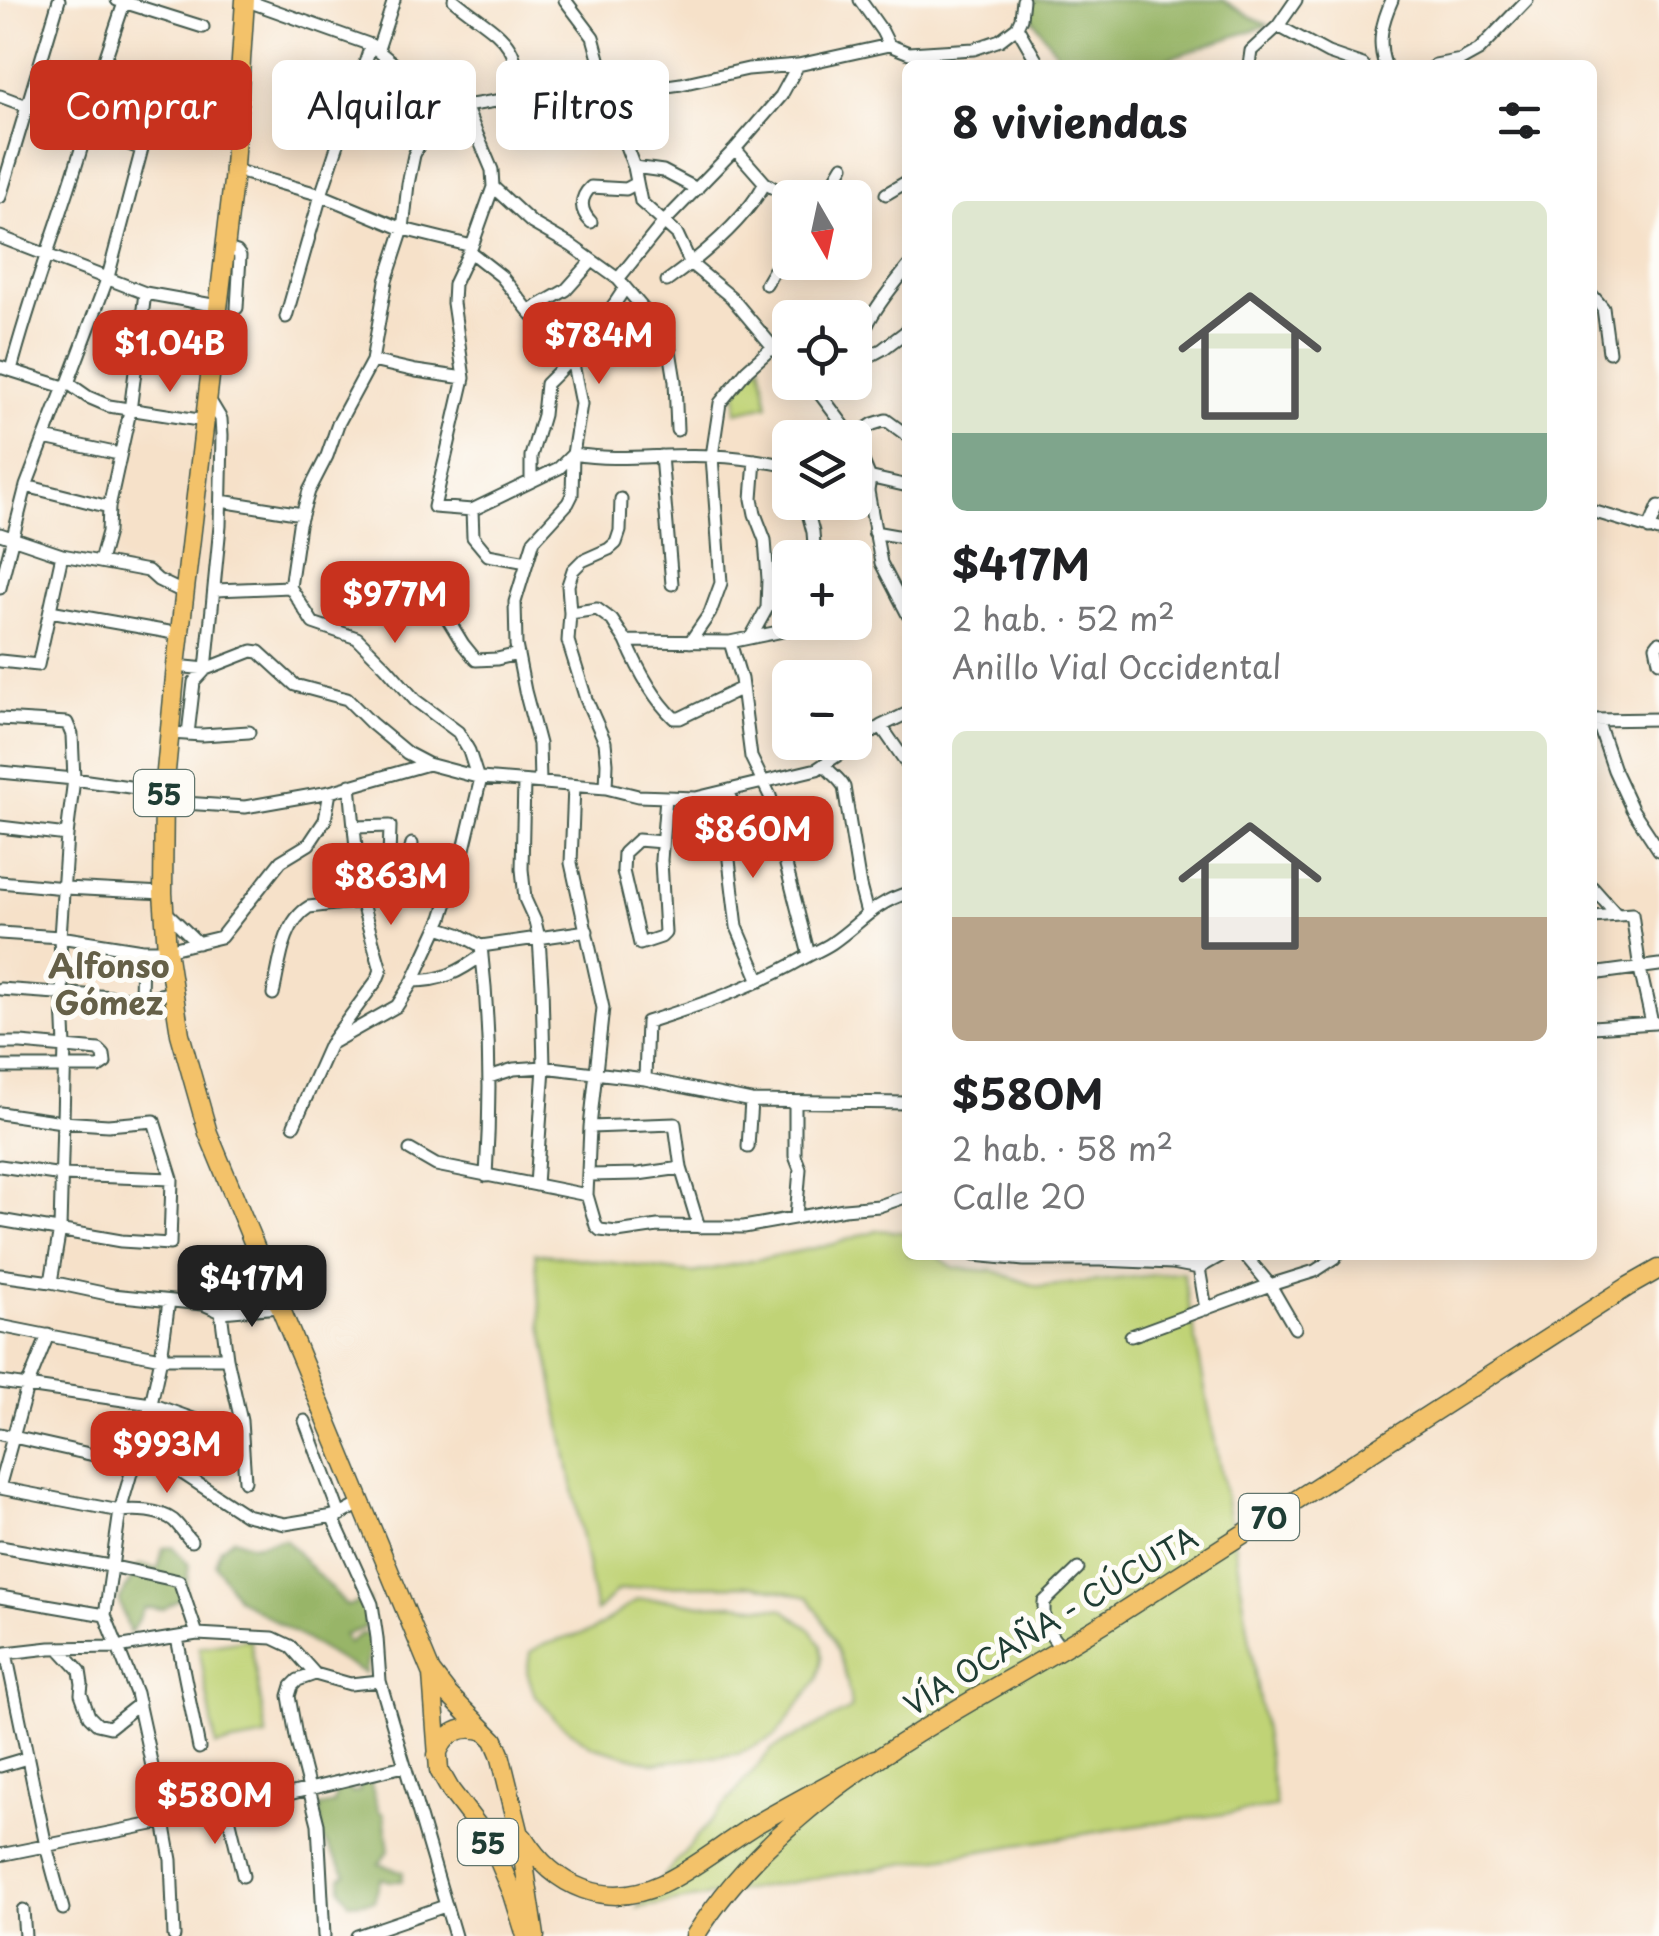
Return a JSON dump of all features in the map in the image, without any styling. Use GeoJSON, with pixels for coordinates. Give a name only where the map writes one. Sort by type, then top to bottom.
{"type":"FeatureCollection","features":[{"type":"Feature","properties":{"kind":"main road","name":"55"},"geometry":{"type":"LineString","coordinates":[[245,0],[234,170],[224,248],[228,307],[205,421],[176,666],[179,734],[164,792],[163,901],[172,992],[208,1132],[431,1672],[494,1740],[500,1754],[519,1831],[535,1936]]}},
{"type":"Feature","properties":{"kind":"main road","name":"VÍA OCAÑA - CÚCUTA"},"geometry":{"type":"LineString","coordinates":[[875,1759],[1062,1649],[1659,1269]]}},
{"type":"Feature","properties":{"kind":"main road","name":"55"},"geometry":{"type":"LineString","coordinates":[[431,1672],[437,1756],[443,1780],[496,1854],[526,1936]]}},
{"type":"Feature","properties":{"kind":"main road"},"geometry":{"type":"LineString","coordinates":[[437,1756],[446,1737],[454,1731],[485,1730]]}},
{"type":"Feature","properties":{"kind":"main road"},"geometry":{"type":"LineString","coordinates":[[519,1831],[536,1857],[572,1885],[594,1892],[638,1892],[662,1884],[758,1824],[875,1759]]}},
{"type":"Feature","properties":{"kind":"main road","name":"70"},"geometry":{"type":"LineString","coordinates":[[695,1936],[745,1867],[791,1822],[875,1759]]}},
{"type":"Feature","properties":{"kind":"street"},"geometry":{"type":"LineString","coordinates":[[0,197],[59,0]]}},
{"type":"Feature","properties":{"kind":"street"},"geometry":{"type":"LineString","coordinates":[[245,0],[374,47],[390,60]]}},
{"type":"Feature","properties":{"kind":"street"},"geometry":{"type":"LineString","coordinates":[[286,317],[321,195],[394,0]]}},
{"type":"Feature","properties":{"kind":"street"},"geometry":{"type":"LineString","coordinates":[[454,0],[499,32],[515,60]]}},
{"type":"Feature","properties":{"kind":"street"},"geometry":{"type":"LineString","coordinates":[[564,0],[593,37],[599,60]]}},
{"type":"Feature","properties":{"kind":"street"},"geometry":{"type":"LineString","coordinates":[[860,0],[889,44],[909,59],[974,50],[1000,40],[1022,18],[1023,0]]}},
{"type":"Feature","properties":{"kind":"street"},"geometry":{"type":"LineString","coordinates":[[1250,60],[1251,51],[1278,26],[1296,0]]}},
{"type":"Feature","properties":{"kind":"street"},"geometry":{"type":"LineString","coordinates":[[1383,60],[1384,19],[1392,0]]}},
{"type":"Feature","properties":{"kind":"street"},"geometry":{"type":"LineString","coordinates":[[1461,60],[1480,50],[1527,0]]}},
{"type":"Feature","properties":{"kind":"street"},"geometry":{"type":"LineString","coordinates":[[105,60],[122,1],[203,27]]}},
{"type":"Feature","properties":{"kind":"street"},"geometry":{"type":"LineString","coordinates":[[1017,26],[1036,60]]}},
{"type":"Feature","properties":{"kind":"street"},"geometry":{"type":"LineString","coordinates":[[1278,26],[1348,60]]}},
{"type":"Feature","properties":{"kind":"street"},"geometry":{"type":"LineString","coordinates":[[669,86],[748,70],[798,65],[889,44]]}},
{"type":"Feature","properties":{"kind":"street"},"geometry":{"type":"LineString","coordinates":[[531,480],[531,456],[543,415],[546,384],[602,324],[621,284],[664,222],[781,96],[798,65]]}},
{"type":"Feature","properties":{"kind":"street"},"geometry":{"type":"LineString","coordinates":[[0,96],[30,106]]}},
{"type":"Feature","properties":{"kind":"street"},"geometry":{"type":"LineString","coordinates":[[476,133],[492,170],[493,187],[454,284],[453,304],[464,378],[434,506],[472,510],[560,468],[573,454]]}},
{"type":"Feature","properties":{"kind":"street"},"geometry":{"type":"LineString","coordinates":[[735,149],[772,187]]}},
{"type":"Feature","properties":{"kind":"street"},"geometry":{"type":"LineString","coordinates":[[79,150],[48,255],[5,368],[66,385],[99,402],[130,411],[205,421]]}},
{"type":"Feature","properties":{"kind":"street"},"geometry":{"type":"LineString","coordinates":[[0,588],[26,486],[108,277],[142,150]]}},
{"type":"Feature","properties":{"kind":"street"},"geometry":{"type":"LineString","coordinates":[[330,1044],[396,1006],[413,982],[438,926],[464,849],[479,777],[458,732],[416,700],[357,638],[314,622],[290,588],[309,491],[338,424],[372,361],[386,281],[404,228],[416,150]]}},
{"type":"Feature","properties":{"kind":"street"},"geometry":{"type":"LineString","coordinates":[[627,150],[641,202],[677,234],[690,264],[731,296],[772,346]]}},
{"type":"Feature","properties":{"kind":"street"},"geometry":{"type":"LineString","coordinates":[[835,180],[844,166]]}},
{"type":"Feature","properties":{"kind":"street"},"geometry":{"type":"LineString","coordinates":[[634,167],[663,171],[697,189]]}},
{"type":"Feature","properties":{"kind":"street"},"geometry":{"type":"LineString","coordinates":[[234,170],[321,195],[404,228],[470,248],[500,276],[572,359],[582,404],[573,454],[572,495],[534,540],[515,602],[524,691],[539,744],[540,782]]}},
{"type":"Feature","properties":{"kind":"street"},"geometry":{"type":"LineString","coordinates":[[590,222],[582,202],[591,187],[626,188],[637,183]]}},
{"type":"Feature","properties":{"kind":"street"},"geometry":{"type":"LineString","coordinates":[[667,280],[690,264],[754,202],[765,183]]}},
{"type":"Feature","properties":{"kind":"street"},"geometry":{"type":"LineString","coordinates":[[886,194],[902,185]]}},
{"type":"Feature","properties":{"kind":"street"},"geometry":{"type":"LineString","coordinates":[[493,187],[532,223],[572,246],[621,284],[668,338],[676,381],[677,430]]}},
{"type":"Feature","properties":{"kind":"street"},"geometry":{"type":"LineString","coordinates":[[0,237],[145,293],[228,307]]}},
{"type":"Feature","properties":{"kind":"street"},"geometry":{"type":"LineString","coordinates":[[528,311],[566,290],[592,261]]}},
{"type":"Feature","properties":{"kind":"street"},"geometry":{"type":"LineString","coordinates":[[766,284],[772,274]]}},
{"type":"Feature","properties":{"kind":"street"},"geometry":{"type":"LineString","coordinates":[[902,275],[868,323],[857,351],[857,363],[902,335]]}},
{"type":"Feature","properties":{"kind":"street"},"geometry":{"type":"LineString","coordinates":[[100,561],[130,411],[145,293]]}},
{"type":"Feature","properties":{"kind":"street"},"geometry":{"type":"LineString","coordinates":[[1597,301],[1603,308],[1608,352]]}},
{"type":"Feature","properties":{"kind":"street"},"geometry":{"type":"LineString","coordinates":[[690,642],[710,612],[721,583],[712,456],[720,403],[747,370],[772,348]]}},
{"type":"Feature","properties":{"kind":"street"},"geometry":{"type":"LineString","coordinates":[[372,361],[464,378]]}},
{"type":"Feature","properties":{"kind":"street"},"geometry":{"type":"LineString","coordinates":[[208,399],[221,419],[215,590],[206,668],[194,682],[179,734],[249,732]]}},
{"type":"Feature","properties":{"kind":"street"},"geometry":{"type":"LineString","coordinates":[[825,400],[840,420]]}},
{"type":"Feature","properties":{"kind":"street"},"geometry":{"type":"LineString","coordinates":[[872,425],[886,420],[902,432]]}},
{"type":"Feature","properties":{"kind":"street"},"geometry":{"type":"LineString","coordinates":[[44,438],[119,454]]}},
{"type":"Feature","properties":{"kind":"street"},"geometry":{"type":"LineString","coordinates":[[573,454],[610,458],[712,456],[772,463]]}},
{"type":"Feature","properties":{"kind":"street"},"geometry":{"type":"LineString","coordinates":[[661,456],[672,584]]}},
{"type":"Feature","properties":{"kind":"street"},"geometry":{"type":"LineString","coordinates":[[750,637],[766,608],[768,579],[765,540],[752,498],[755,460]]}},
{"type":"Feature","properties":{"kind":"street"},"geometry":{"type":"LineString","coordinates":[[872,478],[902,485]]}},
{"type":"Feature","properties":{"kind":"street"},"geometry":{"type":"LineString","coordinates":[[26,486],[109,506]]}},
{"type":"Feature","properties":{"kind":"street"},"geometry":{"type":"LineString","coordinates":[[606,788],[605,742],[576,674],[568,641],[568,584],[573,570],[582,561],[616,543],[620,499]]}},
{"type":"Feature","properties":{"kind":"street"},"geometry":{"type":"LineString","coordinates":[[221,501],[302,514]]}},
{"type":"Feature","properties":{"kind":"street"},"geometry":{"type":"LineString","coordinates":[[1597,513],[1654,530],[1659,506]]}},
{"type":"Feature","properties":{"kind":"street"},"geometry":{"type":"LineString","coordinates":[[472,510],[473,537],[488,555],[527,562]]}},
{"type":"Feature","properties":{"kind":"street"},"geometry":{"type":"LineString","coordinates":[[872,518],[881,563],[902,603]]}},
{"type":"Feature","properties":{"kind":"street"},"geometry":{"type":"LineString","coordinates":[[874,532],[902,537]]}},
{"type":"Feature","properties":{"kind":"street"},"geometry":{"type":"LineString","coordinates":[[0,534],[62,554],[148,571],[185,593]]}},
{"type":"Feature","properties":{"kind":"street"},"geometry":{"type":"LineString","coordinates":[[0,661],[38,665],[62,554]]}},
{"type":"Feature","properties":{"kind":"street"},"geometry":{"type":"LineString","coordinates":[[422,575],[476,660],[518,654]]}},
{"type":"Feature","properties":{"kind":"street"},"geometry":{"type":"LineString","coordinates":[[215,590],[290,588]]}},
{"type":"Feature","properties":{"kind":"street"},"geometry":{"type":"LineString","coordinates":[[570,613],[596,608],[612,620],[674,718],[742,688]]}},
{"type":"Feature","properties":{"kind":"street"},"geometry":{"type":"LineString","coordinates":[[50,611],[180,634]]}},
{"type":"Feature","properties":{"kind":"street"},"geometry":{"type":"LineString","coordinates":[[626,641],[730,642],[772,632]]}},
{"type":"Feature","properties":{"kind":"street"},"geometry":{"type":"LineString","coordinates":[[730,642],[742,688],[752,757],[776,816],[808,955]]}},
{"type":"Feature","properties":{"kind":"street"},"geometry":{"type":"LineString","coordinates":[[1659,642],[1659,661]]}},
{"type":"Feature","properties":{"kind":"street"},"geometry":{"type":"LineString","coordinates":[[176,666],[206,668],[258,652],[294,685],[347,699],[407,753],[428,764],[479,777],[606,788],[638,796],[696,798],[816,768],[902,715]]}},
{"type":"Feature","properties":{"kind":"street"},"geometry":{"type":"LineString","coordinates":[[0,719],[67,723],[72,734],[74,779],[60,937],[65,1046],[60,1229],[50,1282]]}},
{"type":"Feature","properties":{"kind":"street"},"geometry":{"type":"LineString","coordinates":[[1597,720],[1659,719]]}},
{"type":"Feature","properties":{"kind":"street"},"geometry":{"type":"LineString","coordinates":[[1597,725],[1632,809],[1659,850]]}},
{"type":"Feature","properties":{"kind":"street"},"geometry":{"type":"LineString","coordinates":[[881,726],[902,756]]}},
{"type":"Feature","properties":{"kind":"street"},"geometry":{"type":"LineString","coordinates":[[0,772],[164,792],[184,803],[245,807],[330,792],[428,764]]}},
{"type":"Feature","properties":{"kind":"street"},"geometry":{"type":"LineString","coordinates":[[824,764],[844,787],[867,912]]}},
{"type":"Feature","properties":{"kind":"street"},"geometry":{"type":"LineString","coordinates":[[524,782],[522,869],[525,899],[539,938],[544,1066],[536,1185]]}},
{"type":"Feature","properties":{"kind":"street"},"geometry":{"type":"LineString","coordinates":[[294,1126],[330,1044],[382,970],[361,900],[350,786]]}},
{"type":"Feature","properties":{"kind":"street"},"geometry":{"type":"LineString","coordinates":[[574,786],[572,863],[603,1008],[594,1072],[586,1195],[600,1230],[744,1226],[879,1206],[902,1198]]}},
{"type":"Feature","properties":{"kind":"street"},"geometry":{"type":"LineString","coordinates":[[729,791],[733,804],[730,860],[738,928],[760,980]]}},
{"type":"Feature","properties":{"kind":"street"},"geometry":{"type":"LineString","coordinates":[[0,933],[60,937],[142,950],[167,950],[222,936],[281,861],[309,844],[325,820],[330,792]]}},
{"type":"Feature","properties":{"kind":"street"},"geometry":{"type":"LineString","coordinates":[[662,842],[638,840],[624,853],[623,871],[640,944],[664,933],[662,842],[666,797]]}},
{"type":"Feature","properties":{"kind":"street"},"geometry":{"type":"LineString","coordinates":[[355,827],[390,826],[390,859],[408,861]]}},
{"type":"Feature","properties":{"kind":"street"},"geometry":{"type":"LineString","coordinates":[[0,827],[67,834]]}},
{"type":"Feature","properties":{"kind":"street"},"geometry":{"type":"LineString","coordinates":[[272,994],[290,927],[299,913],[310,907],[396,897],[412,844]]}},
{"type":"Feature","properties":{"kind":"street"},"geometry":{"type":"LineString","coordinates":[[0,882],[163,901],[198,942]]}},
{"type":"Feature","properties":{"kind":"street"},"geometry":{"type":"LineString","coordinates":[[1597,893],[1616,914]]}},
{"type":"Feature","properties":{"kind":"street"},"geometry":{"type":"LineString","coordinates":[[645,1079],[648,1022],[707,1003],[784,970],[831,944],[887,899],[902,895]]}},
{"type":"Feature","properties":{"kind":"street"},"geometry":{"type":"LineString","coordinates":[[1597,916],[1632,914],[1640,970],[1655,1023],[1597,1027]]}},
{"type":"Feature","properties":{"kind":"street"},"geometry":{"type":"LineString","coordinates":[[438,926],[459,934],[481,951],[487,998],[489,1077],[486,1176]]}},
{"type":"Feature","properties":{"kind":"street"},"geometry":{"type":"LineString","coordinates":[[413,982],[456,974],[481,951],[587,931]]}},
{"type":"Feature","properties":{"kind":"street"},"geometry":{"type":"LineString","coordinates":[[141,999],[142,950]]}},
{"type":"Feature","properties":{"kind":"street"},"geometry":{"type":"LineString","coordinates":[[1597,974],[1659,965]]}},
{"type":"Feature","properties":{"kind":"street"},"geometry":{"type":"LineString","coordinates":[[0,989],[141,999],[172,992]]}},
{"type":"Feature","properties":{"kind":"street"},"geometry":{"type":"LineString","coordinates":[[0,1043],[99,1050],[105,1063],[100,1068],[0,1067]]}},
{"type":"Feature","properties":{"kind":"street"},"geometry":{"type":"LineString","coordinates":[[489,1077],[514,1068],[544,1066],[645,1079],[751,1101],[902,1103]]}},
{"type":"Feature","properties":{"kind":"street"},"geometry":{"type":"LineString","coordinates":[[748,1147],[751,1101]]}},
{"type":"Feature","properties":{"kind":"street"},"geometry":{"type":"LineString","coordinates":[[796,1102],[795,1156],[800,1169],[796,1217]]}},
{"type":"Feature","properties":{"kind":"street"},"geometry":{"type":"LineString","coordinates":[[0,1113],[108,1125],[154,1121],[172,1178],[170,1244],[120,1241],[0,1220]]}},
{"type":"Feature","properties":{"kind":"street"},"geometry":{"type":"LineString","coordinates":[[590,1127],[675,1124],[681,1168],[699,1227]]}},
{"type":"Feature","properties":{"kind":"street"},"geometry":{"type":"LineString","coordinates":[[410,1150],[436,1166],[586,1195]]}},
{"type":"Feature","properties":{"kind":"street"},"geometry":{"type":"LineString","coordinates":[[0,1166],[62,1175],[172,1178]]}},
{"type":"Feature","properties":{"kind":"street"},"geometry":{"type":"LineString","coordinates":[[589,1175],[681,1168]]}},
{"type":"Feature","properties":{"kind":"street"},"geometry":{"type":"LineString","coordinates":[[1136,1260],[1199,1268],[1213,1260]]}},
{"type":"Feature","properties":{"kind":"street"},"geometry":{"type":"LineString","coordinates":[[1249,1260],[1270,1284],[1295,1328]]}},
{"type":"Feature","properties":{"kind":"street"},"geometry":{"type":"LineString","coordinates":[[1131,1336],[1316,1270],[1332,1260]]}},
{"type":"Feature","properties":{"kind":"street"},"geometry":{"type":"LineString","coordinates":[[1199,1268],[1206,1309]]}},
{"type":"Feature","properties":{"kind":"street"},"geometry":{"type":"LineString","coordinates":[[0,1275],[112,1295],[203,1304],[221,1312],[279,1307]]}},
{"type":"Feature","properties":{"kind":"street"},"geometry":{"type":"LineString","coordinates":[[168,1301],[162,1358],[120,1511],[105,1615],[139,1704],[172,1860],[174,1936]]}},
{"type":"Feature","properties":{"kind":"street"},"geometry":{"type":"LineString","coordinates":[[221,1312],[241,1421],[245,1480]]}},
{"type":"Feature","properties":{"kind":"street"},"geometry":{"type":"LineString","coordinates":[[0,1326],[162,1358],[228,1358]]}},
{"type":"Feature","properties":{"kind":"street"},"geometry":{"type":"LineString","coordinates":[[48,1335],[6,1435],[0,1486],[120,1511],[152,1512],[172,1519],[191,1541]]}},
{"type":"Feature","properties":{"kind":"street"},"geometry":{"type":"LineString","coordinates":[[0,1382],[151,1404],[198,1421],[241,1421]]}},
{"type":"Feature","properties":{"kind":"street"},"geometry":{"type":"LineString","coordinates":[[304,1421],[372,1604],[380,1681],[455,1936]]}},
{"type":"Feature","properties":{"kind":"street"},"geometry":{"type":"LineString","coordinates":[[6,1435],[168,1464],[246,1516],[285,1524],[336,1515],[362,1502]]}},
{"type":"Feature","properties":{"kind":"street"},"geometry":{"type":"LineString","coordinates":[[0,1547],[179,1582],[197,1634]]}},
{"type":"Feature","properties":{"kind":"street"},"geometry":{"type":"LineString","coordinates":[[1062,1649],[1044,1625],[1044,1602],[1078,1569]]}},
{"type":"Feature","properties":{"kind":"street"},"geometry":{"type":"LineString","coordinates":[[0,1597],[105,1615]]}},
{"type":"Feature","properties":{"kind":"street"},"geometry":{"type":"LineString","coordinates":[[63,1909],[3,1655],[59,1648],[117,1647],[197,1634],[274,1638],[290,1646],[316,1674],[350,1684],[380,1681]]}},
{"type":"Feature","properties":{"kind":"street"},"geometry":{"type":"LineString","coordinates":[[177,1638],[199,1748]]}},
{"type":"Feature","properties":{"kind":"street"},"geometry":{"type":"LineString","coordinates":[[59,1648],[80,1671],[83,1705],[97,1724],[110,1727],[139,1704]]}},
{"type":"Feature","properties":{"kind":"street"},"geometry":{"type":"LineString","coordinates":[[316,1674],[298,1680],[290,1696],[318,1824],[324,1936]]}},
{"type":"Feature","properties":{"kind":"street"},"geometry":{"type":"LineString","coordinates":[[0,1766],[27,1758]]}},
{"type":"Feature","properties":{"kind":"street"},"geometry":{"type":"LineString","coordinates":[[0,1855],[227,1809],[404,1766]]}},
{"type":"Feature","properties":{"kind":"street"},"geometry":{"type":"LineString","coordinates":[[227,1809],[243,1876]]}},
{"type":"Feature","properties":{"kind":"street"},"geometry":{"type":"LineString","coordinates":[[357,1936],[445,1906]]}},
{"type":"Feature","properties":{"kind":"street"},"geometry":{"type":"LineString","coordinates":[[23,1910],[25,1936]]}},
{"type":"Feature","properties":{"kind":"green space"},"geometry":{"type":"Polygon","coordinates":[[[1027,0],[1223,0],[1268,25],[1164,60],[1062,60],[1028,12],[1027,0]]]}},
{"type":"Feature","properties":{"kind":"green space"},"geometry":{"type":"Polygon","coordinates":[[[761,363],[768,405],[736,412],[737,385],[761,363]]]}},
{"type":"Feature","properties":{"kind":"green space"},"geometry":{"type":"Polygon","coordinates":[[[877,1230],[902,1232],[902,1260],[943,1260],[954,1268],[993,1271],[1039,1287],[1183,1272],[1236,1553],[1276,1807],[1108,1830],[637,1908],[772,1749],[851,1709],[849,1694],[837,1650],[808,1597],[754,1585],[649,1586],[617,1591],[596,1612],[542,1325],[535,1253],[693,1273],[834,1244],[877,1230]]]}},
{"type":"Feature","properties":{"kind":"green space"},"geometry":{"type":"Polygon","coordinates":[[[234,1538],[252,1545],[285,1539],[347,1606],[369,1599],[365,1628],[344,1635],[348,1643],[361,1634],[372,1634],[365,1673],[237,1598],[215,1564],[220,1549],[234,1538]]]}},
{"type":"Feature","properties":{"kind":"green space"},"geometry":{"type":"Polygon","coordinates":[[[173,1547],[189,1565],[185,1595],[164,1609],[144,1608],[130,1634],[119,1601],[139,1565],[158,1569],[163,1548],[173,1547]]]}},
{"type":"Feature","properties":{"kind":"green space"},"geometry":{"type":"Polygon","coordinates":[[[667,1599],[701,1605],[783,1609],[811,1630],[821,1645],[818,1679],[775,1736],[738,1754],[653,1763],[592,1746],[556,1720],[534,1693],[527,1672],[530,1652],[592,1631],[637,1600],[667,1599]]]}},
{"type":"Feature","properties":{"kind":"green space"},"geometry":{"type":"Polygon","coordinates":[[[250,1639],[267,1737],[216,1746],[199,1647],[250,1639]]]}},
{"type":"Feature","properties":{"kind":"green space"},"geometry":{"type":"Polygon","coordinates":[[[358,1780],[370,1781],[379,1811],[384,1814],[389,1851],[379,1864],[403,1872],[402,1881],[381,1878],[374,1901],[349,1903],[341,1889],[341,1877],[346,1874],[323,1839],[319,1807],[334,1804],[337,1786],[344,1785],[352,1793],[360,1791],[358,1780]]]}},
{"type":"Feature","properties":{"kind":"district","name":"Alfonso Gómez"},"geometry":{"type":"Point","coordinates":[109,984]}}]}
